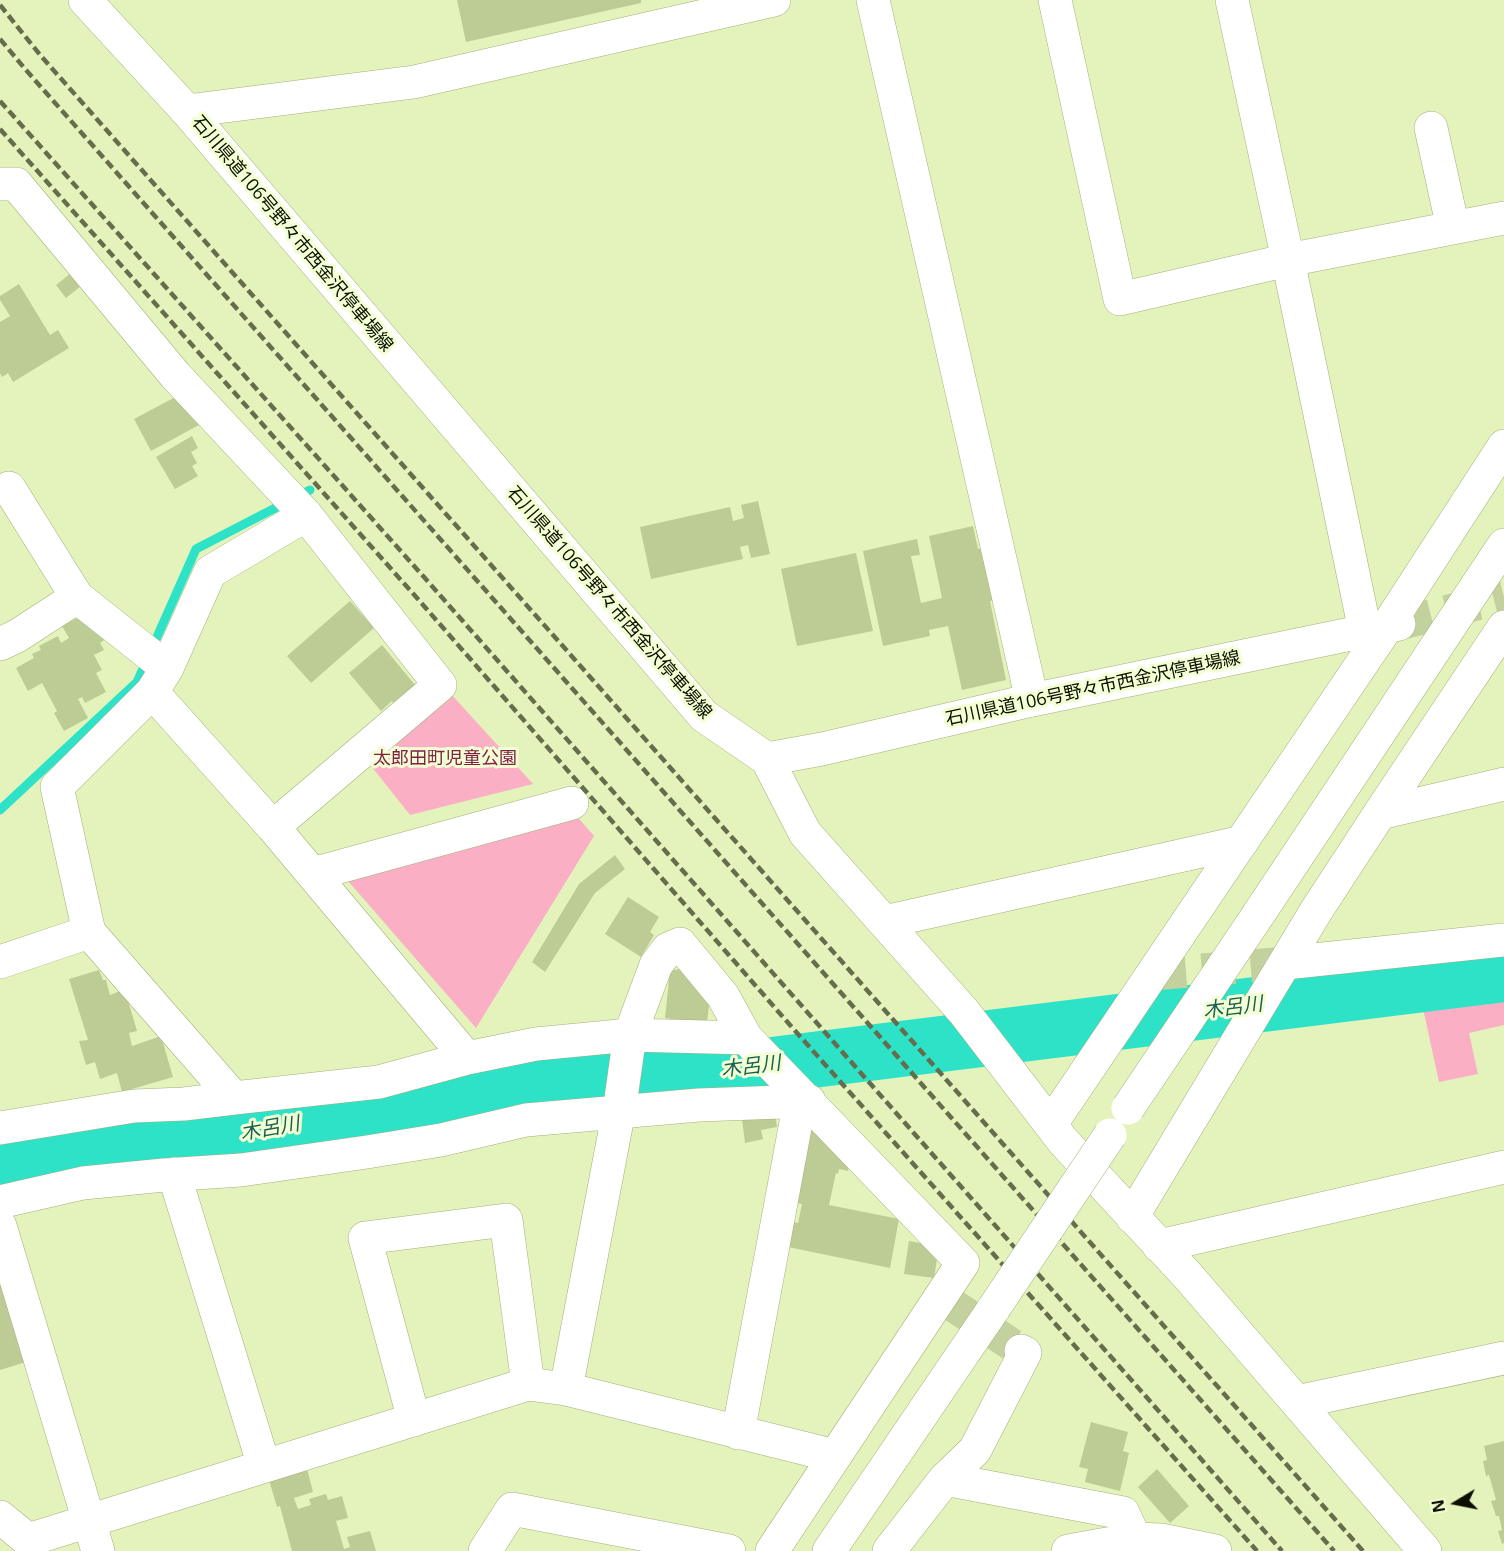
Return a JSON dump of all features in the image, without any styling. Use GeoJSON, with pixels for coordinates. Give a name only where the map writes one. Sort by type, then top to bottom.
{"type":"FeatureCollection","features":[{"type":"Feature","properties":{"kind":"street","name":"石川県道106号野々市西金沢停車場線"},"geometry":{"type":"LineString","coordinates":[[85,0],[187,111],[704,716],[767,759],[832,747],[1032,700],[1383,628]]}},
{"type":"Feature","properties":{"kind":"street"},"geometry":{"type":"LineString","coordinates":[[187,111],[414,82],[774,0]]}},
{"type":"Feature","properties":{"kind":"street"},"geometry":{"type":"LineString","coordinates":[[873,0],[1032,700]]}},
{"type":"Feature","properties":{"kind":"street"},"geometry":{"type":"LineString","coordinates":[[1055,0],[1120,299],[1288,260],[1504,218]]}},
{"type":"Feature","properties":{"kind":"street"},"geometry":{"type":"LineString","coordinates":[[1232,0],[1288,260],[1383,628]]}},
{"type":"Feature","properties":{"kind":"street"},"geometry":{"type":"LineString","coordinates":[[1431,128],[1453,228]]}},
{"type":"Feature","properties":{"kind":"street"},"geometry":{"type":"LineString","coordinates":[[0,184],[16,184],[175,375],[296,504],[440,685],[273,827]]}},
{"type":"Feature","properties":{"kind":"street"},"geometry":{"type":"LineString","coordinates":[[1051,1124],[1242,842],[1504,446]]}},
{"type":"Feature","properties":{"kind":"street"},"geometry":{"type":"LineString","coordinates":[[9,488],[77,597],[155,668],[273,827],[467,1058]]}},
{"type":"Feature","properties":{"kind":"street"},"geometry":{"type":"LineString","coordinates":[[234,1098],[89,932],[57,788],[155,668],[210,572],[296,504]]}},
{"type":"Feature","properties":{"kind":"street"},"geometry":{"type":"LineString","coordinates":[[829,1551],[1258,915],[1504,545]]}},
{"type":"Feature","properties":{"kind":"street"},"geometry":{"type":"LineString","coordinates":[[0,644],[17,636],[77,597]]}},
{"type":"Feature","properties":{"kind":"street"},"geometry":{"type":"LineString","coordinates":[[1132,1216],[1316,911],[1504,627]]}},
{"type":"Feature","properties":{"kind":"street"},"geometry":{"type":"LineString","coordinates":[[767,759],[805,833],[964,1012],[1063,1141],[1188,1276],[1425,1551]]}},
{"type":"Feature","properties":{"kind":"street"},"geometry":{"type":"LineString","coordinates":[[1380,813],[1504,784]]}},
{"type":"Feature","properties":{"kind":"street"},"geometry":{"type":"LineString","coordinates":[[313,874],[572,803]]}},
{"type":"Feature","properties":{"kind":"street"},"geometry":{"type":"LineString","coordinates":[[884,922],[1242,842]]}},
{"type":"Feature","properties":{"kind":"street"},"geometry":{"type":"LineString","coordinates":[[0,962],[89,932]]}},
{"type":"Feature","properties":{"kind":"street"},"geometry":{"type":"LineString","coordinates":[[1281,969],[1504,940]]}},
{"type":"Feature","properties":{"kind":"street"},"geometry":{"type":"LineString","coordinates":[[566,1389],[619,1109],[629,1041],[656,965],[668,949],[680,944],[723,996],[750,1041],[802,1098],[963,1263],[772,1551]]}},
{"type":"Feature","properties":{"kind":"street"},"geometry":{"type":"LineString","coordinates":[[0,1128],[134,1106],[184,1104],[379,1082],[467,1058],[536,1044],[750,1041]]}},
{"type":"Feature","properties":{"kind":"street"},"geometry":{"type":"LineString","coordinates":[[0,1202],[83,1183],[241,1170],[367,1152],[441,1140],[525,1120],[619,1109],[802,1098]]}},
{"type":"Feature","properties":{"kind":"street"},"geometry":{"type":"LineString","coordinates":[[738,1433],[802,1098]]}},
{"type":"Feature","properties":{"kind":"street"},"geometry":{"type":"LineString","coordinates":[[1159,1246],[1504,1167]]}},
{"type":"Feature","properties":{"kind":"street"},"geometry":{"type":"LineString","coordinates":[[174,1174],[264,1466]]}},
{"type":"Feature","properties":{"kind":"street"},"geometry":{"type":"LineString","coordinates":[[414,1420],[365,1238],[506,1220],[528,1384]]}},
{"type":"Feature","properties":{"kind":"street"},"geometry":{"type":"LineString","coordinates":[[0,1226],[93,1536]]}},
{"type":"Feature","properties":{"kind":"street"},"geometry":{"type":"LineString","coordinates":[[889,1551],[945,1479],[975,1450],[1024,1353],[1021,1351]]}},
{"type":"Feature","properties":{"kind":"street"},"geometry":{"type":"LineString","coordinates":[[1297,1402],[1504,1358]]}},
{"type":"Feature","properties":{"kind":"street"},"geometry":{"type":"LineString","coordinates":[[0,1518],[28,1540],[93,1536],[264,1466],[528,1384],[566,1389],[835,1456]]}},
{"type":"Feature","properties":{"kind":"street"},"geometry":{"type":"LineString","coordinates":[[945,1479],[1124,1513],[1136,1545]]}},
{"type":"Feature","properties":{"kind":"street"},"geometry":{"type":"LineString","coordinates":[[485,1551],[512,1509],[664,1545],[729,1551]]}},
{"type":"Feature","properties":{"kind":"street"},"geometry":{"type":"LineString","coordinates":[[1068,1551],[1136,1545],[1161,1540],[1215,1551]]}},
{"type":"Feature","properties":{"kind":"green space","name":"太郎田町児童公園"},"geometry":{"type":"Polygon","coordinates":[[[450,693],[533,784],[410,815],[368,762],[450,693]]]}},
{"type":"Feature","properties":{"kind":"green space"},"geometry":{"type":"Polygon","coordinates":[[[575,814],[594,836],[476,1028],[342,874],[575,814]]]}},
{"type":"Feature","properties":{"kind":"green space"},"geometry":{"type":"Polygon","coordinates":[[[1501,973],[1504,987],[1504,1025],[1469,1033],[1478,1074],[1439,1082],[1419,990],[1501,973]]]}},
{"type":"Feature","properties":{"kind":"building"},"geometry":{"type":"Polygon","coordinates":[[[457,0],[641,0],[641,3],[466,42],[457,0]]]}},
{"type":"Feature","properties":{"kind":"building"},"geometry":{"type":"Polygon","coordinates":[[[76,269],[86,282],[66,298],[56,285],[76,269]]]}},
{"type":"Feature","properties":{"kind":"building"},"geometry":{"type":"Polygon","coordinates":[[[19,284],[50,335],[58,330],[69,348],[13,382],[8,373],[2,377],[0,373],[0,322],[10,316],[0,296],[19,284]]]}},
{"type":"Feature","properties":{"kind":"building"},"geometry":{"type":"Polygon","coordinates":[[[183,393],[199,425],[151,451],[134,419],[183,393]]]}},
{"type":"Feature","properties":{"kind":"building"},"geometry":{"type":"Polygon","coordinates":[[[192,436],[198,448],[191,452],[197,463],[192,466],[198,476],[175,489],[156,457],[192,436]]]}},
{"type":"Feature","properties":{"kind":"building"},"geometry":{"type":"Polygon","coordinates":[[[758,501],[770,554],[751,558],[748,545],[740,547],[743,559],[651,579],[640,527],[730,507],[733,521],[744,518],[741,505],[758,501]]]}},
{"type":"Feature","properties":{"kind":"building"},"geometry":{"type":"Polygon","coordinates":[[[973,526],[978,549],[982,548],[994,600],[990,601],[1006,680],[962,690],[948,626],[929,630],[930,636],[883,646],[863,551],[917,539],[920,555],[911,556],[921,603],[942,598],[929,536],[973,526]]]}},
{"type":"Feature","properties":{"kind":"building"},"geometry":{"type":"Polygon","coordinates":[[[856,553],[873,631],[797,646],[781,569],[856,553]]]}},
{"type":"Feature","properties":{"kind":"building"},"geometry":{"type":"Polygon","coordinates":[[[350,601],[374,628],[311,683],[287,656],[350,601]]]}},
{"type":"Feature","properties":{"kind":"building"},"geometry":{"type":"Polygon","coordinates":[[[89,612],[104,640],[100,643],[104,650],[94,655],[102,670],[96,673],[106,692],[85,703],[82,697],[78,699],[88,718],[64,731],[54,713],[57,711],[42,683],[28,691],[16,668],[34,658],[32,654],[41,650],[39,646],[58,636],[61,643],[69,638],[62,626],[89,612]]]}},
{"type":"Feature","properties":{"kind":"building"},"geometry":{"type":"Polygon","coordinates":[[[382,645],[415,685],[394,704],[392,701],[381,711],[349,673],[382,645]]]}},
{"type":"Feature","properties":{"kind":"building"},"geometry":{"type":"Polygon","coordinates":[[[615,855],[625,869],[595,893],[545,972],[532,962],[579,884],[615,855]]]}},
{"type":"Feature","properties":{"kind":"building"},"geometry":{"type":"Polygon","coordinates":[[[628,897],[659,917],[650,932],[654,935],[641,957],[605,934],[628,897]]]}},
{"type":"Feature","properties":{"kind":"building"},"geometry":{"type":"Polygon","coordinates":[[[687,969],[701,978],[701,995],[710,996],[707,1024],[665,1018],[670,970],[687,969]]]}},
{"type":"Feature","properties":{"kind":"building"},"geometry":{"type":"Polygon","coordinates":[[[99,970],[103,980],[106,980],[110,995],[120,991],[126,994],[137,1031],[129,1033],[132,1046],[161,1036],[173,1077],[122,1092],[117,1073],[100,1079],[95,1062],[86,1065],[79,1041],[88,1040],[69,979],[99,970]]]}},
{"type":"Feature","properties":{"kind":"building"},"geometry":{"type":"Polygon","coordinates":[[[775,1113],[777,1127],[761,1130],[763,1139],[745,1143],[742,1119],[775,1113]]]}},
{"type":"Feature","properties":{"kind":"building"},"geometry":{"type":"Polygon","coordinates":[[[811,1120],[852,1154],[848,1171],[839,1169],[838,1174],[836,1173],[829,1205],[899,1219],[890,1268],[788,1247],[793,1222],[798,1223],[802,1204],[795,1203],[811,1120]]]}},
{"type":"Feature","properties":{"kind":"building"},"geometry":{"type":"Polygon","coordinates":[[[909,1241],[932,1245],[938,1253],[934,1278],[904,1274],[909,1241]]]}},
{"type":"Feature","properties":{"kind":"building"},"geometry":{"type":"Polygon","coordinates":[[[0,1278],[26,1362],[0,1370],[0,1278]]]}},
{"type":"Feature","properties":{"kind":"building"},"geometry":{"type":"Polygon","coordinates":[[[1091,1422],[1128,1432],[1123,1451],[1129,1453],[1120,1491],[1085,1482],[1088,1469],[1079,1467],[1091,1422]]]}},
{"type":"Feature","properties":{"kind":"building"},"geometry":{"type":"Polygon","coordinates":[[[1504,1441],[1504,1543],[1502,1544],[1498,1531],[1502,1530],[1499,1516],[1496,1516],[1491,1501],[1496,1500],[1489,1475],[1486,1476],[1483,1461],[1487,1460],[1484,1446],[1504,1441]]]}},
{"type":"Feature","properties":{"kind":"building"},"geometry":{"type":"Polygon","coordinates":[[[307,1469],[313,1492],[294,1498],[298,1509],[311,1505],[309,1499],[326,1494],[328,1500],[342,1496],[348,1518],[336,1521],[344,1549],[350,1547],[347,1537],[370,1531],[376,1551],[292,1551],[280,1506],[277,1507],[269,1480],[307,1469]]]}},
{"type":"Feature","properties":{"kind":"building"},"geometry":{"type":"Polygon","coordinates":[[[1157,1469],[1189,1506],[1170,1523],[1138,1487],[1157,1469]]]}},
{"type":"Feature","properties":{"kind":"waterway"},"geometry":{"type":"LineString","coordinates":[[0,810],[137,682],[196,549],[310,490]]}},
{"type":"Feature","properties":{"kind":"waterway","name":"木呂川"},"geometry":{"type":"LineString","coordinates":[[0,1160],[53,1149],[235,1135],[382,1109],[455,1092],[571,1073],[652,1075],[716,1072],[1504,974]]}},
{"type":"Feature","properties":{"kind":"tunnel"},"geometry":{"type":"LineString","coordinates":[[1399,624],[1504,597]]}},
{"type":"Feature","properties":{"kind":"tunnel"},"geometry":{"type":"LineString","coordinates":[[1153,974],[1285,963]]}},
{"type":"Feature","properties":{"kind":"tunnel"},"geometry":{"type":"LineString","coordinates":[[944,1299],[1021,1351]]}},
{"type":"Feature","properties":{"kind":"railway"},"geometry":{"type":"LineString","coordinates":[[0,5],[41,56],[1363,1551]]}},
{"type":"Feature","properties":{"kind":"railway"},"geometry":{"type":"LineString","coordinates":[[0,39],[1334,1551]]}},
{"type":"Feature","properties":{"kind":"railway"},"geometry":{"type":"LineString","coordinates":[[0,101],[431,585],[1282,1551]]}},
{"type":"Feature","properties":{"kind":"railway"},"geometry":{"type":"LineString","coordinates":[[0,129],[417,598],[790,1025],[1257,1551]]}}]}
